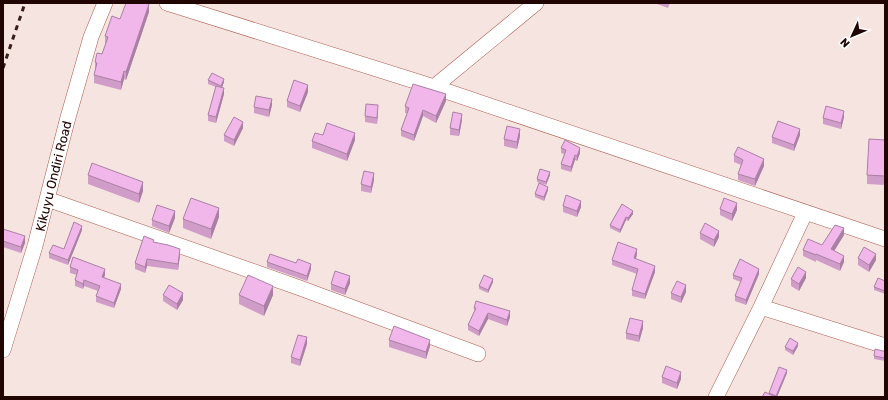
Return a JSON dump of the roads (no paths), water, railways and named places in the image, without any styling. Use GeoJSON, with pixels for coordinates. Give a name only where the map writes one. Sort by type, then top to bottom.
{"type":"FeatureCollection","features":[{"type":"Feature","properties":{"kind":"street","name":"Kikuyu Ondiri Road"},"geometry":{"type":"LineString","coordinates":[[3,350],[35,246],[91,37],[105,3]]}},
{"type":"Feature","properties":{"kind":"street"},"geometry":{"type":"LineString","coordinates":[[167,3],[434,87],[885,239]]}},
{"type":"Feature","properties":{"kind":"street"},"geometry":{"type":"LineString","coordinates":[[434,87],[536,3]]}},
{"type":"Feature","properties":{"kind":"street"},"geometry":{"type":"LineString","coordinates":[[47,199],[300,288],[478,354]]}},
{"type":"Feature","properties":{"kind":"street"},"geometry":{"type":"LineString","coordinates":[[716,397],[761,307],[805,212]]}},
{"type":"Feature","properties":{"kind":"street"},"geometry":{"type":"LineString","coordinates":[[761,307],[885,346]]}},
{"type":"Feature","properties":{"kind":"railway"},"geometry":{"type":"LineString","coordinates":[[3,68],[25,3]]}}]}
